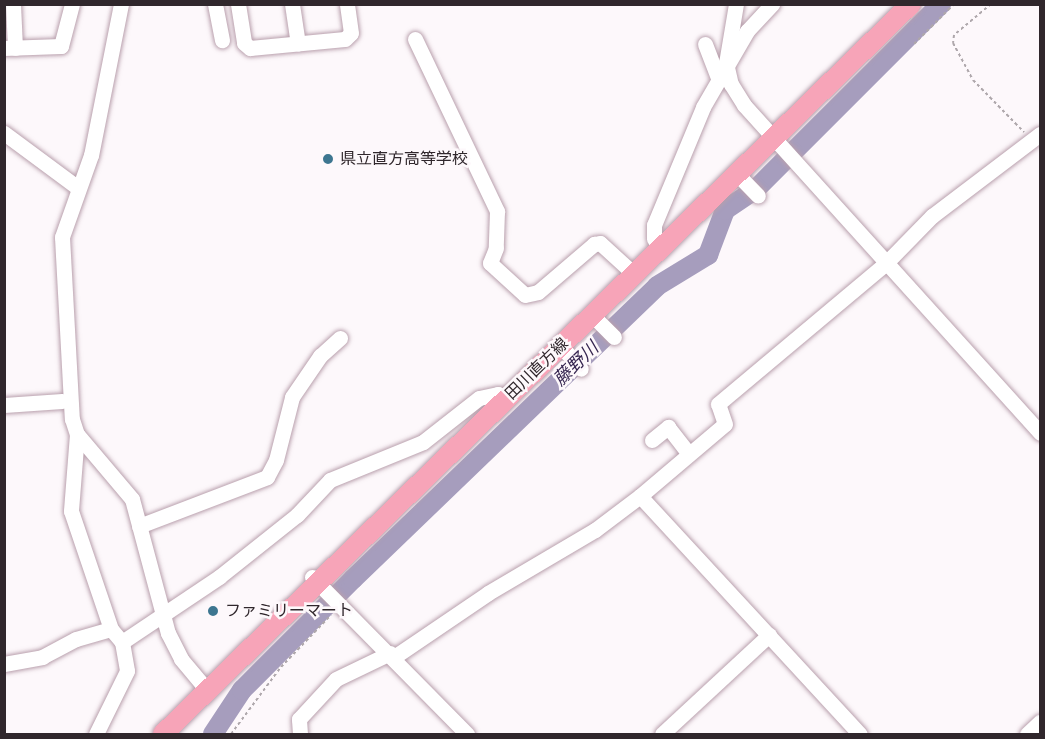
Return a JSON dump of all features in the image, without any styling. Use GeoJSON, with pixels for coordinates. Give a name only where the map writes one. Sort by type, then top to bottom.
{"type":"FeatureCollection","features":[{"type":"Feature","properties":{"kind":"main road","name":"田川直方線"},"geometry":{"type":"LineString","coordinates":[[152,735],[316,581],[630,271],[738,174],[894,4]]}},
{"type":"Feature","properties":{"kind":"main road","name":"田川直方線"},"geometry":{"type":"LineString","coordinates":[[502,397],[593,316],[654,239],[771,137],[911,4]]}},
{"type":"Feature","properties":{"kind":"main road","name":"田川直方線"},"geometry":{"type":"LineString","coordinates":[[163,735],[204,687]]}},
{"type":"Feature","properties":{"kind":"street"},"geometry":{"type":"LineString","coordinates":[[13,4],[10,48],[61,46],[72,4]]}},
{"type":"Feature","properties":{"kind":"street"},"geometry":{"type":"LineString","coordinates":[[96,735],[127,671],[122,642],[111,629],[71,511],[77,434],[70,399],[62,237],[91,155],[121,4]]}},
{"type":"Feature","properties":{"kind":"street"},"geometry":{"type":"LineString","coordinates":[[215,4],[222,40]]}},
{"type":"Feature","properties":{"kind":"street"},"geometry":{"type":"LineString","coordinates":[[238,4],[244,43],[250,48],[345,39],[351,33],[347,4]]}},
{"type":"Feature","properties":{"kind":"street"},"geometry":{"type":"LineString","coordinates":[[292,4],[298,44]]}},
{"type":"Feature","properties":{"kind":"street"},"geometry":{"type":"LineString","coordinates":[[736,4],[726,63],[731,84],[771,137],[1041,433]]}},
{"type":"Feature","properties":{"kind":"street"},"geometry":{"type":"LineString","coordinates":[[654,239],[654,225],[718,78],[747,31],[772,4]]}},
{"type":"Feature","properties":{"kind":"street"},"geometry":{"type":"LineString","coordinates":[[415,39],[497,211],[496,248],[490,263],[525,295],[538,292],[594,244],[600,243],[630,271]]}},
{"type":"Feature","properties":{"kind":"street"},"geometry":{"type":"LineString","coordinates":[[705,44],[718,78]]}},
{"type":"Feature","properties":{"kind":"street"},"geometry":{"type":"LineString","coordinates":[[4,133],[78,188]]}},
{"type":"Feature","properties":{"kind":"street"},"geometry":{"type":"LineString","coordinates":[[300,735],[298,719],[336,679],[392,655],[488,593],[595,530],[640,496],[725,424],[718,404],[886,263],[932,216],[1036,138]]}},
{"type":"Feature","properties":{"kind":"street"},"geometry":{"type":"LineString","coordinates":[[738,174],[758,196]]}},
{"type":"Feature","properties":{"kind":"street"},"geometry":{"type":"LineString","coordinates":[[593,316],[614,338]]}},
{"type":"Feature","properties":{"kind":"street"},"geometry":{"type":"LineString","coordinates":[[139,526],[267,477],[276,460],[292,397],[320,356],[340,338]]}},
{"type":"Feature","properties":{"kind":"street"},"geometry":{"type":"LineString","coordinates":[[561,346],[581,369]]}},
{"type":"Feature","properties":{"kind":"street"},"geometry":{"type":"LineString","coordinates":[[122,642],[162,616],[297,515],[330,480],[423,442],[479,398],[502,397]]}},
{"type":"Feature","properties":{"kind":"street"},"geometry":{"type":"LineString","coordinates":[[4,405],[62,400]]}},
{"type":"Feature","properties":{"kind":"street"},"geometry":{"type":"LineString","coordinates":[[652,440],[668,427],[689,454]]}},
{"type":"Feature","properties":{"kind":"street"},"geometry":{"type":"LineString","coordinates":[[77,434],[132,499],[162,616],[181,658],[204,687]]}},
{"type":"Feature","properties":{"kind":"street"},"geometry":{"type":"LineString","coordinates":[[640,496],[860,735]]}},
{"type":"Feature","properties":{"kind":"street"},"geometry":{"type":"LineString","coordinates":[[316,581],[392,655],[467,735]]}},
{"type":"Feature","properties":{"kind":"street"},"geometry":{"type":"LineString","coordinates":[[4,664],[42,657],[76,639],[111,629]]}},
{"type":"Feature","properties":{"kind":"street"},"geometry":{"type":"LineString","coordinates":[[662,735],[769,635]]}},
{"type":"Feature","properties":{"kind":"street"},"geometry":{"type":"LineString","coordinates":[[1027,735],[1041,722]]}},
{"type":"Feature","properties":{"kind":"path"},"geometry":{"type":"LineString","coordinates":[[914,44],[954,4]]}},
{"type":"Feature","properties":{"kind":"path"},"geometry":{"type":"LineString","coordinates":[[991,4],[954,35],[953,43],[973,80],[1036,138]]}},
{"type":"Feature","properties":{"kind":"path"},"geometry":{"type":"LineString","coordinates":[[231,735],[281,667],[341,605]]}},
{"type":"Feature","properties":{"kind":"waterway","name":"藤野川"},"geometry":{"type":"LineString","coordinates":[[213,734],[242,690],[353,579],[657,286],[708,255],[725,210],[756,189],[941,4]]}},
{"type":"Feature","properties":{"kind":"place","name":"県立直方高等学校"},"geometry":{"type":"Point","coordinates":[328,159]}},
{"type":"Feature","properties":{"kind":"place","name":"ファミリーマート"},"geometry":{"type":"Point","coordinates":[213,611]}}]}
